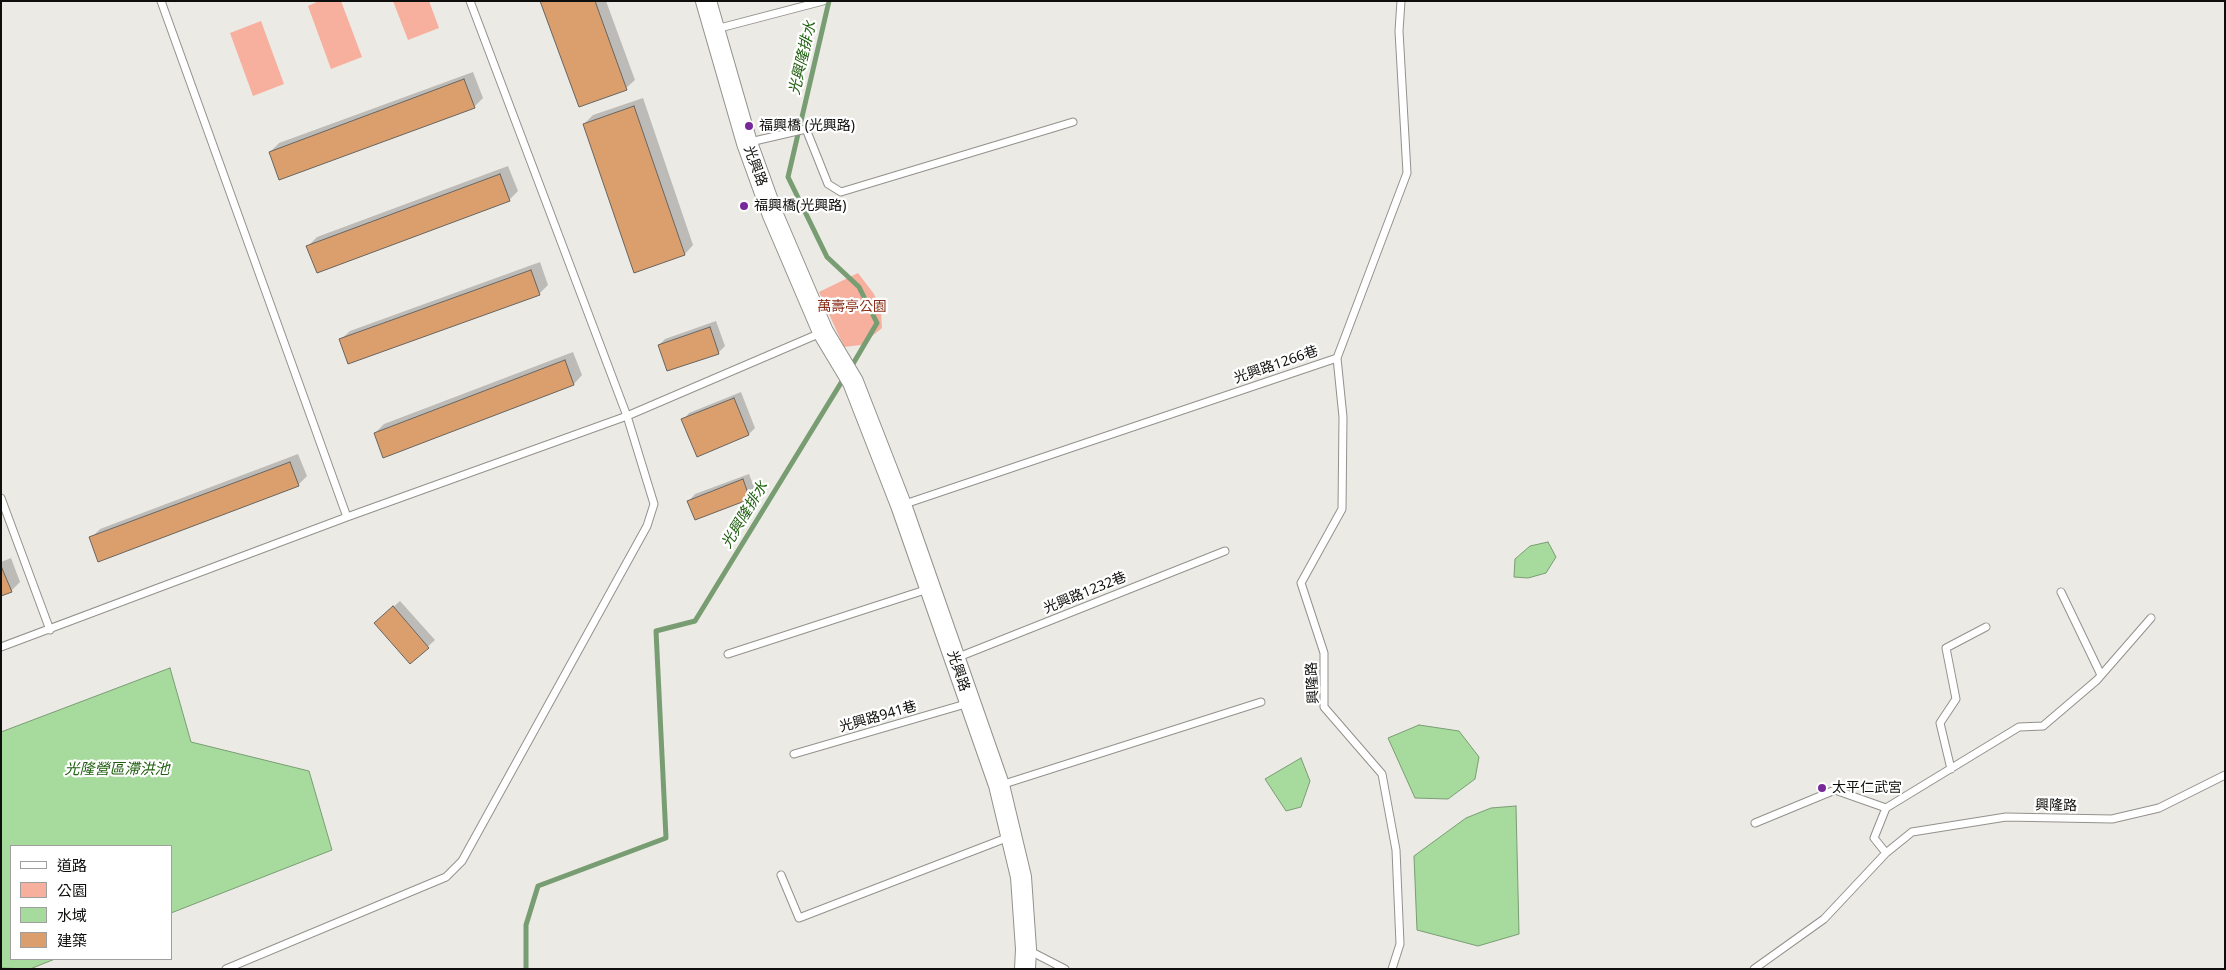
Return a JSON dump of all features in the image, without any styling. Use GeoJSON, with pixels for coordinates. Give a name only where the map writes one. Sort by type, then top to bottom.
{"type":"FeatureCollection","features":[{"type":"Feature","properties":{"kind":"main road","name":"光興路"},"geometry":{"type":"LineString","coordinates":[[706,1],[747,143],[773,215],[823,332],[853,382],[901,506],[928,589],[998,786],[1021,877],[1026,949],[1025,969]]}},
{"type":"Feature","properties":{"kind":"lane"},"geometry":{"type":"LineString","coordinates":[[161,1],[347,517]]}},
{"type":"Feature","properties":{"kind":"lane"},"geometry":{"type":"LineString","coordinates":[[226,969],[446,877],[462,861],[647,526],[654,504],[627,416],[470,1]]}},
{"type":"Feature","properties":{"kind":"lane","name":"光興路1266巷"},"geometry":{"type":"LineString","coordinates":[[901,506],[1338,358],[1407,173],[1399,31],[1401,1]]}},
{"type":"Feature","properties":{"kind":"lane"},"geometry":{"type":"LineString","coordinates":[[713,30],[820,2]]}},
{"type":"Feature","properties":{"kind":"lane"},"geometry":{"type":"LineString","coordinates":[[747,143],[806,129],[828,184],[841,192],[1073,122]]}},
{"type":"Feature","properties":{"kind":"lane"},"geometry":{"type":"LineString","coordinates":[[1,647],[347,517],[627,416],[823,332]]}},
{"type":"Feature","properties":{"kind":"lane","name":"興隆路"},"geometry":{"type":"LineString","coordinates":[[1338,358],[1343,417],[1342,509],[1301,583],[1324,653],[1324,707],[1382,774],[1396,850],[1400,944],[1392,969]]}},
{"type":"Feature","properties":{"kind":"lane"},"geometry":{"type":"LineString","coordinates":[[1,498],[50,630]]}},
{"type":"Feature","properties":{"kind":"lane","name":"光興路1232巷"},"geometry":{"type":"LineString","coordinates":[[954,659],[1225,551]]}},
{"type":"Feature","properties":{"kind":"lane"},"geometry":{"type":"LineString","coordinates":[[728,654],[928,589]]}},
{"type":"Feature","properties":{"kind":"lane"},"geometry":{"type":"LineString","coordinates":[[2061,592],[2101,675]]}},
{"type":"Feature","properties":{"kind":"lane"},"geometry":{"type":"LineString","coordinates":[[1886,853],[1874,838],[1886,808],[2019,727],[2043,726],[2101,675],[2151,618]]}},
{"type":"Feature","properties":{"kind":"lane"},"geometry":{"type":"LineString","coordinates":[[1951,769],[1940,723],[1956,699],[1946,648],[1986,627]]}},
{"type":"Feature","properties":{"kind":"lane"},"geometry":{"type":"LineString","coordinates":[[998,786],[1260,702]]}},
{"type":"Feature","properties":{"kind":"lane","name":"光興路941巷"},"geometry":{"type":"LineString","coordinates":[[794,754],[969,703]]}},
{"type":"Feature","properties":{"kind":"lane","name":"興隆路"},"geometry":{"type":"LineString","coordinates":[[1754,969],[1824,919],[1886,853],[1912,832],[2006,817],[2112,819],[2159,808],[2225,775]]}},
{"type":"Feature","properties":{"kind":"lane"},"geometry":{"type":"LineString","coordinates":[[1755,823],[1835,790],[1886,808]]}},
{"type":"Feature","properties":{"kind":"lane"},"geometry":{"type":"LineString","coordinates":[[781,875],[800,918],[1012,836]]}},
{"type":"Feature","properties":{"kind":"lane"},"geometry":{"type":"LineString","coordinates":[[1026,949],[1065,969]]}},
{"type":"Feature","properties":{"kind":"green space"},"geometry":{"type":"Polygon","coordinates":[[[319,1],[341,1],[362,57],[331,69],[308,6],[319,1]]]}},
{"type":"Feature","properties":{"kind":"green space"},"geometry":{"type":"Polygon","coordinates":[[[393,1],[429,1],[439,28],[408,40],[393,1]]]}},
{"type":"Feature","properties":{"kind":"green space"},"geometry":{"type":"Polygon","coordinates":[[[261,21],[284,84],[253,96],[230,33],[261,21]]]}},
{"type":"Feature","properties":{"kind":"green space","name":"萬壽亭公園"},"geometry":{"type":"Polygon","coordinates":[[[858,273],[874,294],[881,311],[882,328],[861,345],[844,347],[819,292],[858,273]]]}},
{"type":"Feature","properties":{"kind":"water"},"geometry":{"type":"Polygon","coordinates":[[[1548,542],[1556,557],[1546,573],[1528,578],[1514,577],[1515,559],[1530,546],[1548,542]]]}},
{"type":"Feature","properties":{"kind":"water","name":"光隆營區滯洪池"},"geometry":{"type":"Polygon","coordinates":[[[170,668],[191,742],[309,771],[332,850],[172,913],[172,845],[10,845],[10,960],[52,960],[30,969],[1,968],[1,732],[170,668]]]}},
{"type":"Feature","properties":{"kind":"water"},"geometry":{"type":"Polygon","coordinates":[[[1419,725],[1459,731],[1479,757],[1475,779],[1448,799],[1415,798],[1388,738],[1419,725]]]}},
{"type":"Feature","properties":{"kind":"water"},"geometry":{"type":"Polygon","coordinates":[[[1301,758],[1310,781],[1301,807],[1286,811],[1265,779],[1301,758]]]}},
{"type":"Feature","properties":{"kind":"water"},"geometry":{"type":"Polygon","coordinates":[[[1516,806],[1519,934],[1478,946],[1417,930],[1414,856],[1466,818],[1491,808],[1516,806]]]}},
{"type":"Feature","properties":{"kind":"building"},"geometry":{"type":"Polygon","coordinates":[[[540,1],[595,1],[627,90],[579,107],[540,1]]]}},
{"type":"Feature","properties":{"kind":"building"},"geometry":{"type":"Polygon","coordinates":[[[464,79],[475,108],[279,180],[269,152],[464,79]]]}},
{"type":"Feature","properties":{"kind":"building"},"geometry":{"type":"Polygon","coordinates":[[[634,106],[685,255],[634,273],[583,124],[634,106]]]}},
{"type":"Feature","properties":{"kind":"building"},"geometry":{"type":"Polygon","coordinates":[[[500,174],[510,201],[317,273],[306,246],[500,174]]]}},
{"type":"Feature","properties":{"kind":"building"},"geometry":{"type":"Polygon","coordinates":[[[531,270],[540,295],[348,364],[339,339],[531,270]]]}},
{"type":"Feature","properties":{"kind":"building"},"geometry":{"type":"Polygon","coordinates":[[[710,327],[719,354],[667,371],[658,345],[710,327]]]}},
{"type":"Feature","properties":{"kind":"building"},"geometry":{"type":"Polygon","coordinates":[[[565,360],[574,385],[383,458],[374,433],[565,360]]]}},
{"type":"Feature","properties":{"kind":"building"},"geometry":{"type":"Polygon","coordinates":[[[734,398],[749,435],[697,457],[681,419],[734,398]]]}},
{"type":"Feature","properties":{"kind":"building"},"geometry":{"type":"Polygon","coordinates":[[[290,462],[299,486],[98,562],[89,537],[290,462]]]}},
{"type":"Feature","properties":{"kind":"building"},"geometry":{"type":"Polygon","coordinates":[[[743,479],[750,499],[695,520],[687,501],[743,479]]]}},
{"type":"Feature","properties":{"kind":"building"},"geometry":{"type":"Polygon","coordinates":[[[1,566],[12,592],[1,596],[1,566]]]}},
{"type":"Feature","properties":{"kind":"building"},"geometry":{"type":"Polygon","coordinates":[[[393,606],[429,648],[410,664],[374,623],[393,606]]]}},
{"type":"Feature","properties":{"kind":"waterway","name":"光興隆排水"},"geometry":{"type":"LineString","coordinates":[[829,1],[788,177],[827,257],[859,287],[877,323],[850,369]]}},
{"type":"Feature","properties":{"kind":"waterway","name":"光興隆排水"},"geometry":{"type":"LineString","coordinates":[[526,969],[526,925],[538,886],[666,838],[656,631],[695,621],[844,378]]}},
{"type":"Feature","properties":{"kind":"place","name":"福興橋 (光興路)"},"geometry":{"type":"Point","coordinates":[749,126]}},
{"type":"Feature","properties":{"kind":"place","name":"福興橋(光興路)"},"geometry":{"type":"Point","coordinates":[744,206]}},
{"type":"Feature","properties":{"kind":"place","name":"太平仁武宮"},"geometry":{"type":"Point","coordinates":[1822,788]}}]}
